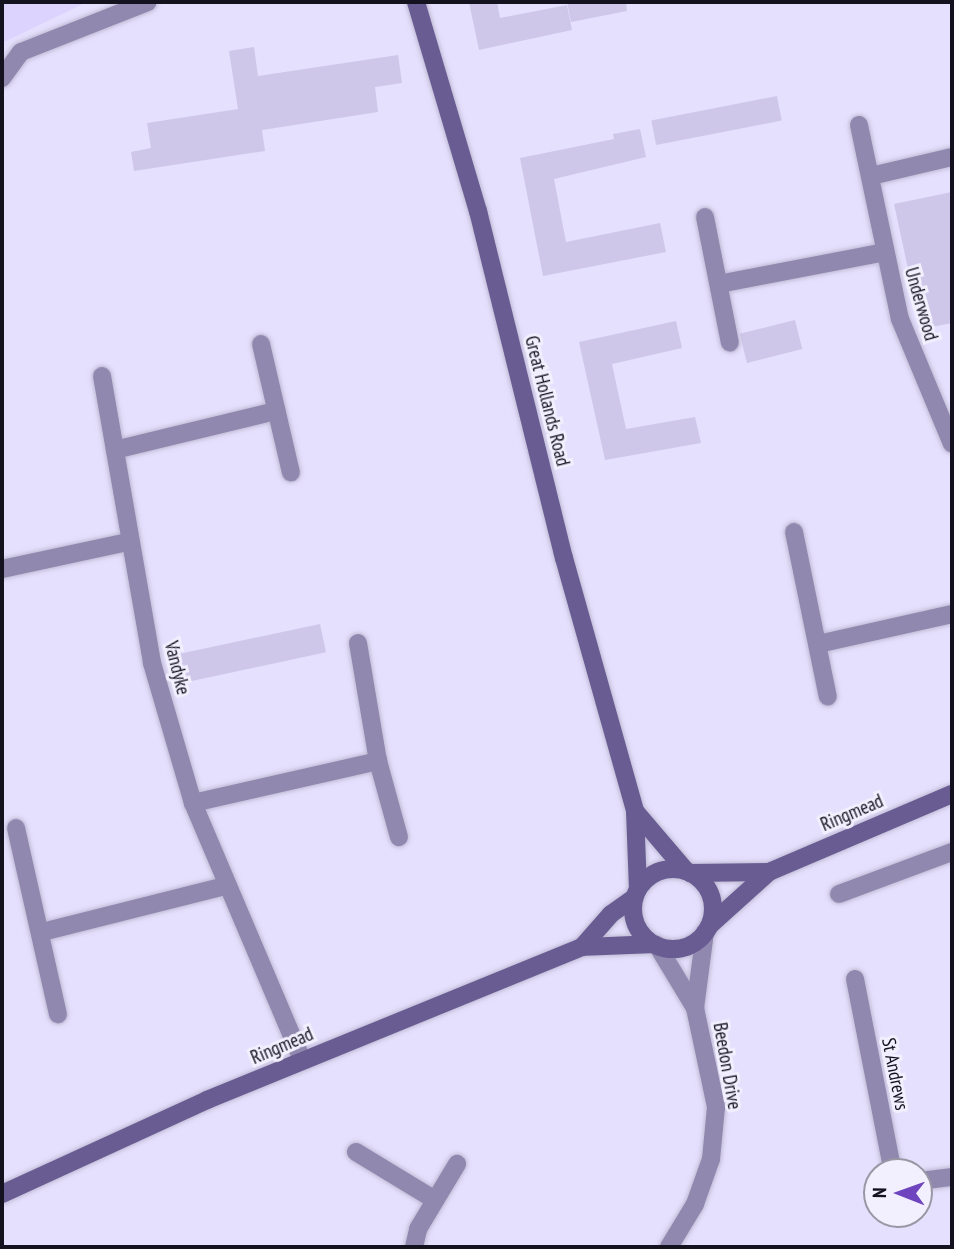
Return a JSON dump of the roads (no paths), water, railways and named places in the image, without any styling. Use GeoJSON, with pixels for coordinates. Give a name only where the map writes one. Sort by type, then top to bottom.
{"type":"FeatureCollection","features":[{"type":"Feature","properties":{"kind":"street"},"geometry":{"type":"LineString","coordinates":[[2,78],[21,52],[148,2]]}},
{"type":"Feature","properties":{"kind":"street","name":"Great Hollands Road"},"geometry":{"type":"LineString","coordinates":[[416,2],[478,211],[564,558],[635,811],[636,893]]}},
{"type":"Feature","properties":{"kind":"street","name":"Underwood"},"geometry":{"type":"LineString","coordinates":[[859,125],[900,319],[952,444]]}},
{"type":"Feature","properties":{"kind":"street"},"geometry":{"type":"LineString","coordinates":[[871,176],[952,157]]}},
{"type":"Feature","properties":{"kind":"street"},"geometry":{"type":"LineString","coordinates":[[705,217],[730,343]]}},
{"type":"Feature","properties":{"kind":"street","name":"Underwood"},"geometry":{"type":"LineString","coordinates":[[719,284],[885,252]]}},
{"type":"Feature","properties":{"kind":"street"},"geometry":{"type":"LineString","coordinates":[[261,344],[290,473]]}},
{"type":"Feature","properties":{"kind":"street","name":"Vandyke"},"geometry":{"type":"LineString","coordinates":[[102,376],[128,542],[152,663],[193,803],[225,886],[302,1060]]}},
{"type":"Feature","properties":{"kind":"street"},"geometry":{"type":"LineString","coordinates":[[115,450],[276,411]]}},
{"type":"Feature","properties":{"kind":"street"},"geometry":{"type":"LineString","coordinates":[[794,532],[828,697]]}},
{"type":"Feature","properties":{"kind":"street"},"geometry":{"type":"LineString","coordinates":[[2,569],[128,542]]}},
{"type":"Feature","properties":{"kind":"street"},"geometry":{"type":"LineString","coordinates":[[818,644],[952,614]]}},
{"type":"Feature","properties":{"kind":"street"},"geometry":{"type":"LineString","coordinates":[[358,643],[378,761],[399,837]]}},
{"type":"Feature","properties":{"kind":"street"},"geometry":{"type":"LineString","coordinates":[[193,803],[378,761]]}},
{"type":"Feature","properties":{"kind":"street","name":"Ringmead"},"geometry":{"type":"LineString","coordinates":[[707,929],[769,872],[952,794]]}},
{"type":"Feature","properties":{"kind":"street","name":"Great Hollands Road"},"geometry":{"type":"LineString","coordinates":[[635,811],[688,872]]}},
{"type":"Feature","properties":{"kind":"street"},"geometry":{"type":"LineString","coordinates":[[16,828],[42,932],[58,1014]]}},
{"type":"Feature","properties":{"kind":"street"},"geometry":{"type":"LineString","coordinates":[[839,894],[952,852]]}},
{"type":"Feature","properties":{"kind":"street"},"geometry":{"type":"LineString","coordinates":[[659,871],[688,872],[708,890],[707,929],[683,947],[655,945],[636,924],[636,893],[659,871]]}},
{"type":"Feature","properties":{"kind":"street","name":"Ringmead"},"geometry":{"type":"LineString","coordinates":[[688,872],[769,872]]}},
{"type":"Feature","properties":{"kind":"street"},"geometry":{"type":"LineString","coordinates":[[42,932],[225,886]]}},
{"type":"Feature","properties":{"kind":"street","name":"Ringmead"},"geometry":{"type":"LineString","coordinates":[[582,947],[611,914],[636,893]]}},
{"type":"Feature","properties":{"kind":"street","name":"Beedon Drive"},"geometry":{"type":"LineString","coordinates":[[695,1008],[707,929]]}},
{"type":"Feature","properties":{"kind":"street","name":"Ringmead"},"geometry":{"type":"LineString","coordinates":[[2,1194],[302,1060],[582,947],[655,945]]}},
{"type":"Feature","properties":{"kind":"street","name":"Beedon Drive"},"geometry":{"type":"LineString","coordinates":[[655,945],[695,1008],[716,1107],[711,1159],[695,1204],[669,1247]]}},
{"type":"Feature","properties":{"kind":"street","name":"St Andrews"},"geometry":{"type":"LineString","coordinates":[[855,979],[890,1158]]}},
{"type":"Feature","properties":{"kind":"street"},"geometry":{"type":"LineString","coordinates":[[356,1152],[435,1200]]}},
{"type":"Feature","properties":{"kind":"street"},"geometry":{"type":"LineString","coordinates":[[414,1247],[435,1200],[457,1164]]}},
{"type":"Feature","properties":{"kind":"street"},"geometry":{"type":"LineString","coordinates":[[933,1179],[952,1177]]}}]}
